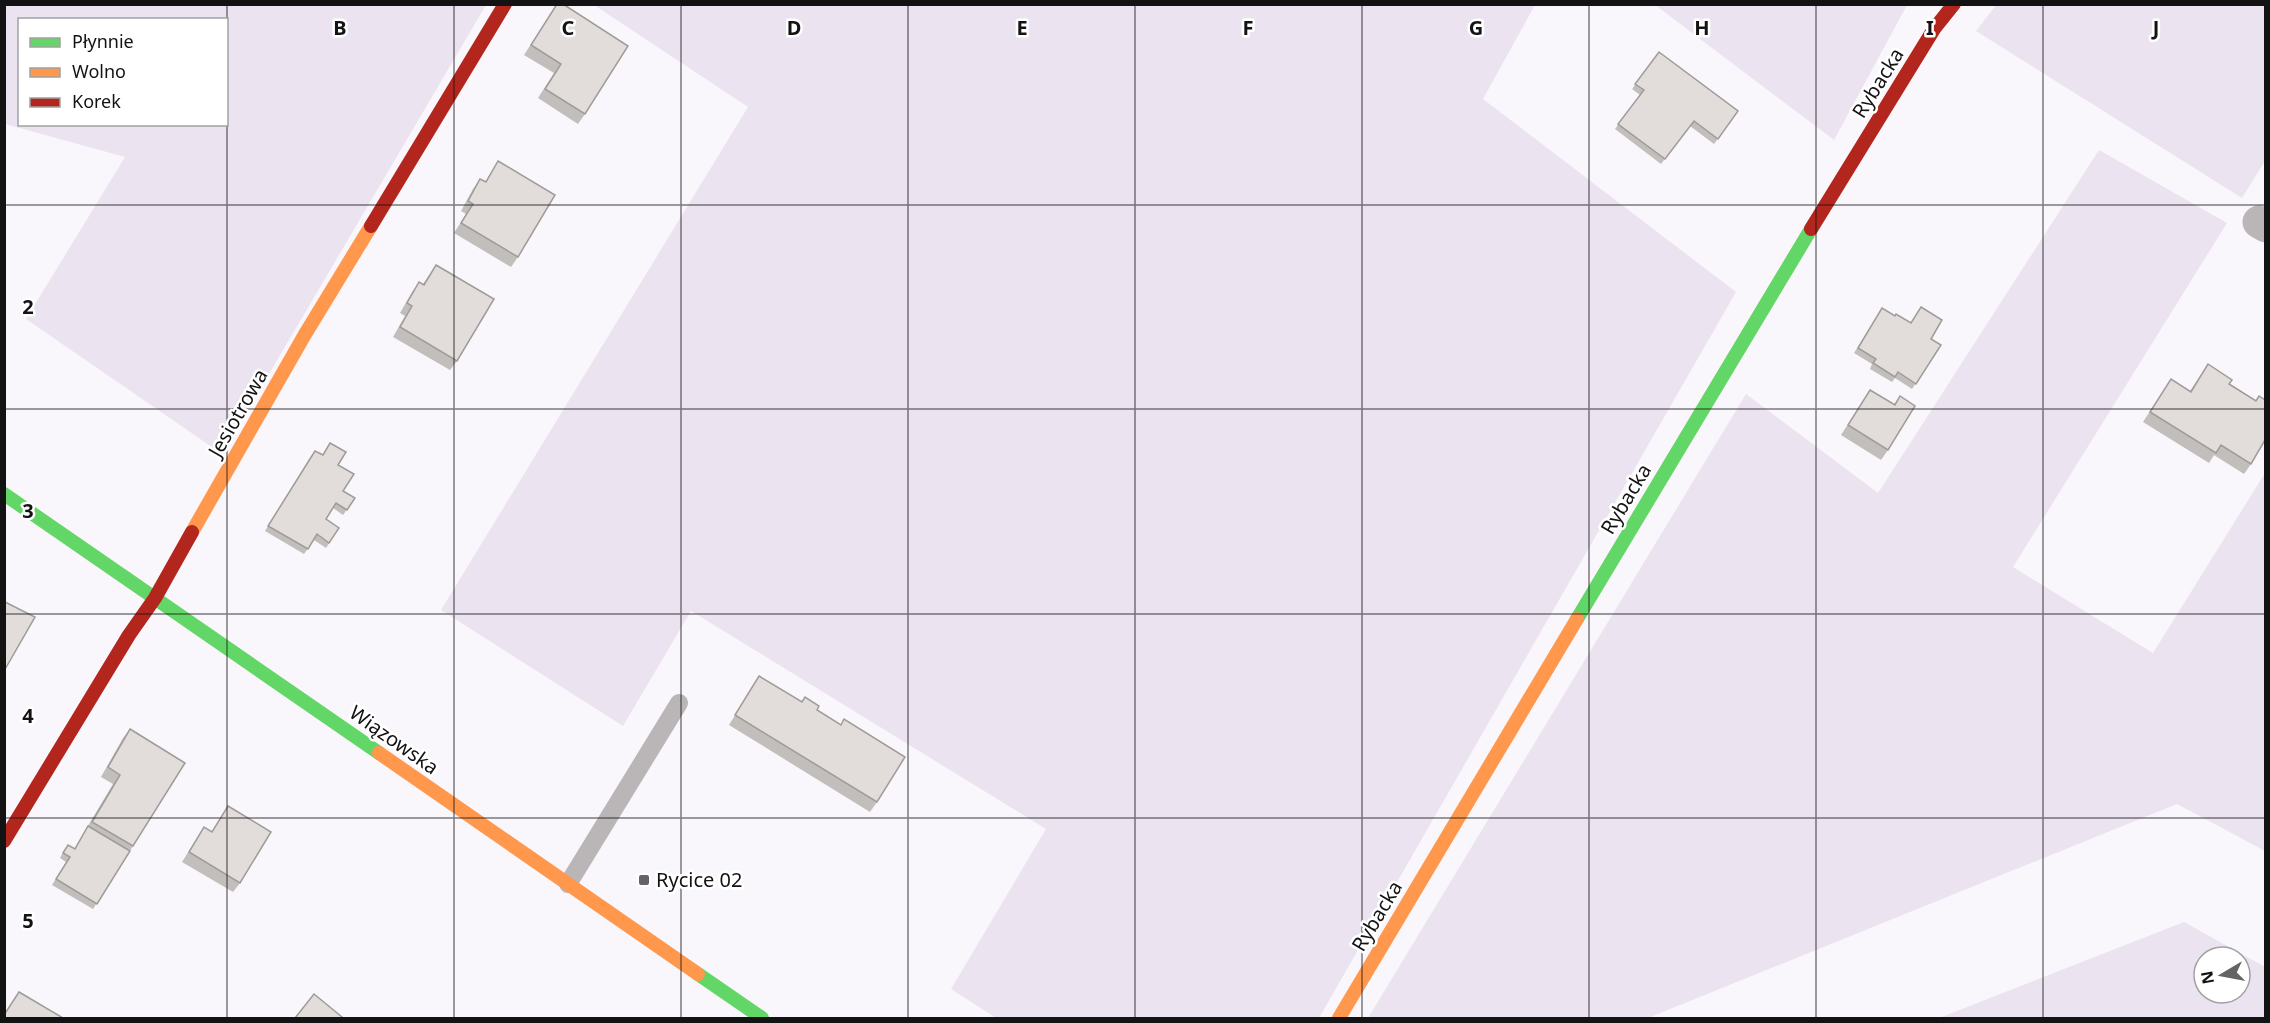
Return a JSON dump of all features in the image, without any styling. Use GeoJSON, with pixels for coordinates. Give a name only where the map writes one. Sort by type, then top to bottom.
{"type":"FeatureCollection","features":[{"type":"Feature","properties":{"kind":"street","name":"Jesiotrowa"},"geometry":{"type":"LineString","coordinates":[[4,841],[129,635],[155,598],[304,336],[505,4]]}},
{"type":"Feature","properties":{"kind":"street","name":"Rybacka"},"geometry":{"type":"LineString","coordinates":[[1339,1018],[1748,332],[1934,29],[1954,4]]}},
{"type":"Feature","properties":{"kind":"street","name":"Wiązowska"},"geometry":{"type":"LineString","coordinates":[[4,494],[762,1018]]}},
{"type":"Feature","properties":{"kind":"lane"},"geometry":{"type":"LineString","coordinates":[[568,884],[679,703]]}},
{"type":"Feature","properties":{"kind":"shaded area"},"geometry":{"type":"Polygon","coordinates":[[[4,5],[486,5],[222,454],[26,319],[125,157],[5,124],[4,5]]]}},
{"type":"Feature","properties":{"kind":"shaded area"},"geometry":{"type":"Polygon","coordinates":[[[594,5],[1535,5],[1483,99],[1736,292],[1319,1018],[996,1018],[951,989],[1046,829],[691,611],[623,726],[441,610],[748,107],[594,5]]]}},
{"type":"Feature","properties":{"kind":"shaded area"},"geometry":{"type":"Polygon","coordinates":[[[1655,5],[1907,5],[1834,140],[1655,5]]]}},
{"type":"Feature","properties":{"kind":"shaded area"},"geometry":{"type":"Polygon","coordinates":[[[1996,5],[2265,5],[2265,161],[2242,198],[1976,31],[1996,5]]]}},
{"type":"Feature","properties":{"kind":"shaded area"},"geometry":{"type":"Polygon","coordinates":[[[2099,150],[2227,223],[2013,567],[2153,653],[2265,473],[2265,851],[2177,804],[1648,1018],[1368,1018],[1746,394],[1878,493],[2099,150]]]}},
{"type":"Feature","properties":{"kind":"shaded area"},"geometry":{"type":"Polygon","coordinates":[[[2184,922],[2225,945],[2192,945],[2192,1005],[2252,1005],[2252,960],[2265,967],[2265,1018],[1939,1018],[2184,922]]]}},
{"type":"Feature","properties":{"kind":"building"},"geometry":{"type":"Polygon","coordinates":[[[557,4],[563,4],[628,46],[585,114],[545,89],[561,64],[531,45],[557,4]]]}},
{"type":"Feature","properties":{"kind":"building"},"geometry":{"type":"Polygon","coordinates":[[[1659,52],[1738,111],[1718,139],[1694,121],[1665,159],[1618,124],[1644,90],[1635,84],[1659,52]]]}},
{"type":"Feature","properties":{"kind":"building"},"geometry":{"type":"Polygon","coordinates":[[[498,161],[555,195],[518,257],[461,223],[473,204],[468,201],[480,179],[486,182],[498,161]]]}},
{"type":"Feature","properties":{"kind":"building"},"geometry":{"type":"Polygon","coordinates":[[[436,265],[494,299],[457,361],[400,327],[412,306],[407,303],[419,282],[424,285],[436,265]]]}},
{"type":"Feature","properties":{"kind":"building"},"geometry":{"type":"Polygon","coordinates":[[[1921,307],[1942,320],[1931,339],[1941,345],[1916,384],[1898,372],[1895,377],[1873,363],[1876,359],[1858,348],[1882,308],[1911,323],[1921,307]]]}},
{"type":"Feature","properties":{"kind":"building"},"geometry":{"type":"Polygon","coordinates":[[[2208,364],[2232,380],[2229,384],[2256,401],[2259,396],[2265,400],[2265,440],[2251,464],[2221,445],[2216,453],[2150,412],[2171,379],[2191,392],[2208,364]]]}},
{"type":"Feature","properties":{"kind":"building"},"geometry":{"type":"Polygon","coordinates":[[[1870,390],[1895,405],[1900,396],[1915,406],[1888,450],[1848,425],[1870,390]]]}},
{"type":"Feature","properties":{"kind":"building"},"geometry":{"type":"Polygon","coordinates":[[[330,443],[346,452],[338,465],[354,474],[343,491],[355,498],[347,510],[336,503],[326,519],[339,528],[329,543],[317,534],[308,549],[268,526],[315,451],[323,455],[330,443]]]}},
{"type":"Feature","properties":{"kind":"building"},"geometry":{"type":"Polygon","coordinates":[[[4,603],[35,617],[4,671],[4,603]]]}},
{"type":"Feature","properties":{"kind":"building"},"geometry":{"type":"Polygon","coordinates":[[[759,676],[802,702],[805,697],[819,706],[817,710],[841,725],[844,719],[905,757],[877,802],[735,715],[759,676]]]}},
{"type":"Feature","properties":{"kind":"building"},"geometry":{"type":"Polygon","coordinates":[[[130,729],[185,763],[133,846],[92,822],[120,775],[108,767],[130,729]]]}},
{"type":"Feature","properties":{"kind":"building"},"geometry":{"type":"Polygon","coordinates":[[[228,806],[271,832],[240,883],[189,852],[204,827],[212,832],[228,806]]]}},
{"type":"Feature","properties":{"kind":"building"},"geometry":{"type":"Polygon","coordinates":[[[88,826],[130,851],[97,904],[56,879],[70,857],[63,853],[68,845],[75,849],[88,826]]]}},
{"type":"Feature","properties":{"kind":"building"},"geometry":{"type":"Polygon","coordinates":[[[19,992],[63,1018],[4,1018],[19,992]]]}},
{"type":"Feature","properties":{"kind":"building"},"geometry":{"type":"Polygon","coordinates":[[[314,994],[342,1017],[295,1018],[314,994]]]}},
{"type":"Feature","properties":{"kind":"traffic: fast"},"geometry":{"type":"LineString","coordinates":[[1577,619],[1811,229]]}},
{"type":"Feature","properties":{"kind":"traffic: fast"},"geometry":{"type":"LineString","coordinates":[[4,494],[379,753]]}},
{"type":"Feature","properties":{"kind":"traffic: fast"},"geometry":{"type":"LineString","coordinates":[[698,974],[762,1018]]}},
{"type":"Feature","properties":{"kind":"traffic: slow"},"geometry":{"type":"LineString","coordinates":[[192,532],[304,336],[371,226]]}},
{"type":"Feature","properties":{"kind":"traffic: slow"},"geometry":{"type":"LineString","coordinates":[[1339,1018],[1577,619]]}},
{"type":"Feature","properties":{"kind":"traffic: slow"},"geometry":{"type":"LineString","coordinates":[[379,753],[698,974]]}},
{"type":"Feature","properties":{"kind":"traffic: jam"},"geometry":{"type":"LineString","coordinates":[[371,226],[505,4]]}},
{"type":"Feature","properties":{"kind":"traffic: jam"},"geometry":{"type":"LineString","coordinates":[[1811,229],[1934,29],[1954,4]]}},
{"type":"Feature","properties":{"kind":"traffic: jam"},"geometry":{"type":"LineString","coordinates":[[4,841],[129,635],[155,598],[192,532]]}},
{"type":"Feature","properties":{"kind":"place","name":"Rycice 02"},"geometry":{"type":"Point","coordinates":[644,880]}}]}
